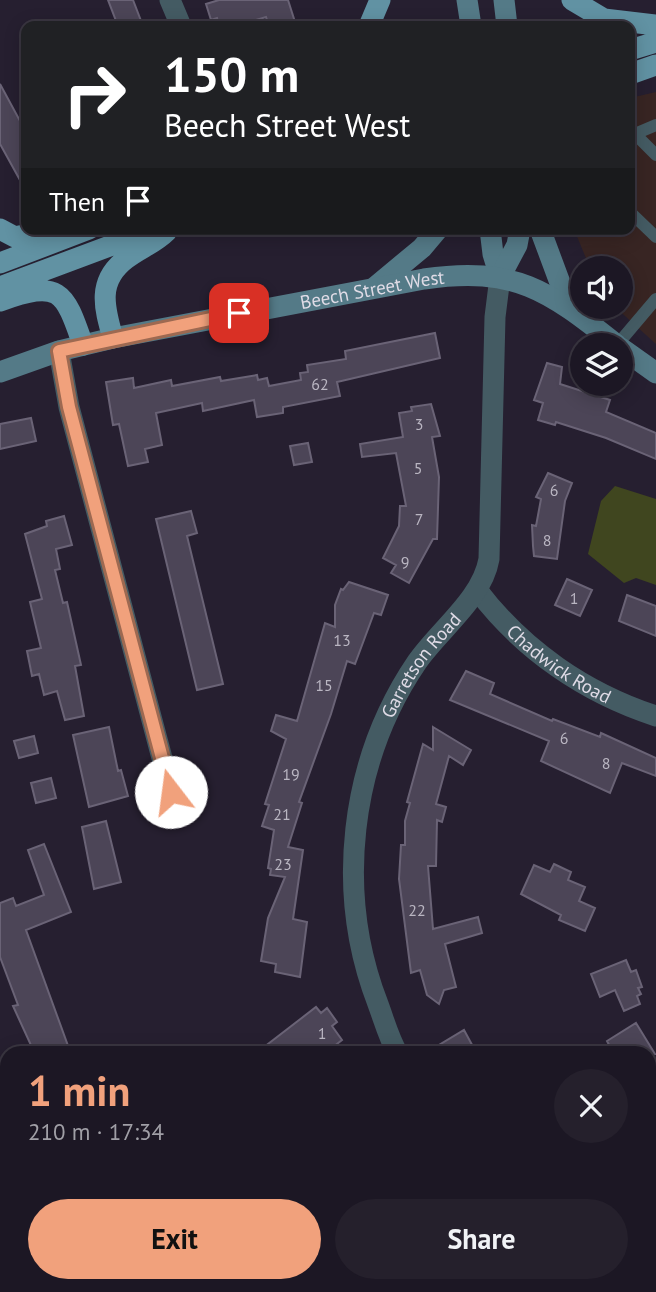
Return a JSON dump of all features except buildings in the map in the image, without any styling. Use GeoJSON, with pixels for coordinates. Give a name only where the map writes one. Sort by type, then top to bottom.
{"type":"FeatureCollection","features":[{"type":"Feature","properties":{"kind":"main road"},"geometry":{"type":"LineString","coordinates":[[371,21],[380,0]]}},
{"type":"Feature","properties":{"kind":"main road"},"geometry":{"type":"LineString","coordinates":[[572,0],[604,19],[621,21]]}},
{"type":"Feature","properties":{"kind":"main road"},"geometry":{"type":"LineString","coordinates":[[635,23],[656,25]]}},
{"type":"Feature","properties":{"kind":"main road"},"geometry":{"type":"LineString","coordinates":[[635,48],[656,42]]}},
{"type":"Feature","properties":{"kind":"main road"},"geometry":{"type":"LineString","coordinates":[[635,72],[656,65]]}},
{"type":"Feature","properties":{"kind":"main road"},"geometry":{"type":"LineString","coordinates":[[0,229],[15,237],[24,235]]}},
{"type":"Feature","properties":{"kind":"main road"},"geometry":{"type":"LineString","coordinates":[[0,263],[73,235]]}},
{"type":"Feature","properties":{"kind":"main road"},"geometry":{"type":"LineString","coordinates":[[0,287],[139,235]]}},
{"type":"Feature","properties":{"kind":"main road"},"geometry":{"type":"LineString","coordinates":[[113,338],[104,307],[105,285],[127,258],[154,244],[163,235]]}},
{"type":"Feature","properties":{"kind":"main road"},"geometry":{"type":"LineString","coordinates":[[0,301],[40,290],[60,294],[70,307],[83,345]]}},
{"type":"Feature","properties":{"kind":"street"},"geometry":{"type":"LineString","coordinates":[[170,0],[179,21]]}},
{"type":"Feature","properties":{"kind":"street"},"geometry":{"type":"LineString","coordinates":[[467,0],[470,21]]}},
{"type":"Feature","properties":{"kind":"street"},"geometry":{"type":"LineString","coordinates":[[504,0],[506,21]]}},
{"type":"Feature","properties":{"kind":"street"},"geometry":{"type":"LineString","coordinates":[[373,288],[422,248],[433,235]]}},
{"type":"Feature","properties":{"kind":"street"},"geometry":{"type":"LineString","coordinates":[[491,235],[500,277]]}},
{"type":"Feature","properties":{"kind":"street"},"geometry":{"type":"LineString","coordinates":[[500,277],[517,245],[519,235]]}},
{"type":"Feature","properties":{"kind":"street"},"geometry":{"type":"LineString","coordinates":[[542,235],[569,307]]}},
{"type":"Feature","properties":{"kind":"street","name":"Beech Street West"},"geometry":{"type":"LineString","coordinates":[[0,372],[59,351],[113,338],[452,275],[500,277],[536,288],[569,307],[602,333]]}},
{"type":"Feature","properties":{"kind":"street","name":"Garretson Road"},"geometry":{"type":"LineString","coordinates":[[391,1046],[368,978],[357,923],[351,881],[357,818],[372,758],[391,708],[417,663],[453,617],[478,592],[486,576],[489,559],[495,317],[500,277]]}},
{"type":"Feature","properties":{"kind":"street"},"geometry":{"type":"LineString","coordinates":[[59,351],[69,407],[171,792]]}},
{"type":"Feature","properties":{"kind":"street","name":"Beech Street West"},"geometry":{"type":"LineString","coordinates":[[633,356],[656,373]]}},
{"type":"Feature","properties":{"kind":"street","name":"Chadwick Road"},"geometry":{"type":"LineString","coordinates":[[478,592],[526,646],[569,675],[656,716]]}},
{"type":"Feature","properties":{"kind":"lane"},"geometry":{"type":"LineString","coordinates":[[635,134],[656,125]]}},
{"type":"Feature","properties":{"kind":"lane"},"geometry":{"type":"LineString","coordinates":[[635,138],[656,155]]}},
{"type":"Feature","properties":{"kind":"lane"},"geometry":{"type":"LineString","coordinates":[[635,217],[656,237]]}},
{"type":"Feature","properties":{"kind":"lane"},"geometry":{"type":"LineString","coordinates":[[629,333],[656,299]]}},
{"type":"Feature","properties":{"kind":"shaded area"},"geometry":{"type":"Polygon","coordinates":[[[656,92],[656,344],[628,319],[633,319],[633,256],[585,256],[576,235],[635,235],[635,97],[656,92]]]}},
{"type":"Feature","properties":{"kind":"green space"},"geometry":{"type":"Polygon","coordinates":[[[615,486],[656,499],[656,585],[636,578],[624,583],[588,554],[601,501],[615,486]]]}},
{"type":"Feature","properties":{"kind":"route"},"geometry":{"type":"LineString","coordinates":[[171,792],[69,407],[59,351],[239,313]]}}]}
